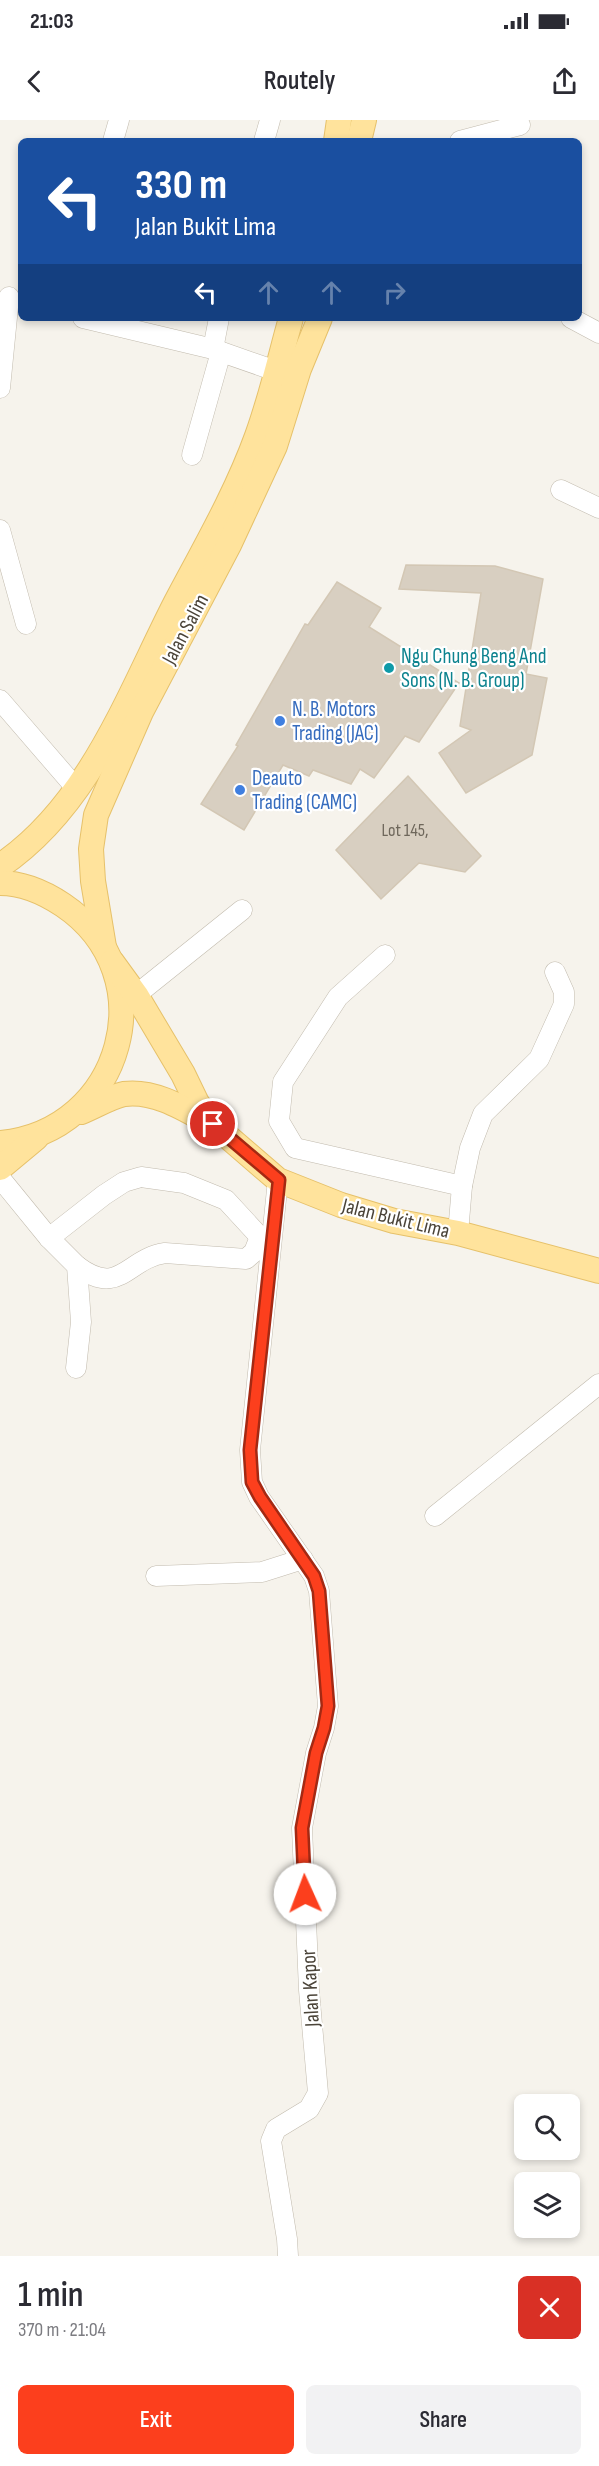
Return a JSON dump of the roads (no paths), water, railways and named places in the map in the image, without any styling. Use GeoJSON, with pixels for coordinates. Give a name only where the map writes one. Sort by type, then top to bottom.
{"type":"FeatureCollection","features":[{"type":"Feature","properties":{"kind":"main road"},"geometry":{"type":"LineString","coordinates":[[336,138],[339,120]]}},
{"type":"Feature","properties":{"kind":"main road"},"geometry":{"type":"LineString","coordinates":[[361,138],[366,120]]}},
{"type":"Feature","properties":{"kind":"main road"},"geometry":{"type":"LineString","coordinates":[[366,120],[368,138]]}},
{"type":"Feature","properties":{"kind":"main road","name":"Jalan Salim"},"geometry":{"type":"LineString","coordinates":[[0,866],[32,840],[58,814],[109,738],[224,510],[257,436],[290,321]]}},
{"type":"Feature","properties":{"kind":"main road","name":"Jalan Salim"},"geometry":{"type":"LineString","coordinates":[[72,1116],[96,1091],[113,1062],[121,1029],[121,994],[108,954],[93,881],[91,849],[96,815],[141,712],[229,545],[275,446],[299,369],[319,321]]}},
{"type":"Feature","properties":{"kind":"main road"},"geometry":{"type":"LineString","coordinates":[[0,883],[10,883],[47,894],[80,916],[136,995],[183,1074],[197,1103],[213,1124]]}},
{"type":"Feature","properties":{"kind":"main road"},"geometry":{"type":"LineString","coordinates":[[0,1168],[43,1133],[72,1116],[124,1095],[148,1096],[173,1103],[213,1124]]}},
{"type":"Feature","properties":{"kind":"main road","name":"Jalan Bukit Lima"},"geometry":{"type":"LineString","coordinates":[[213,1124],[279,1180],[340,1205],[384,1218],[458,1233],[599,1271]]}},
{"type":"Feature","properties":{"kind":"main road"},"geometry":{"type":"LineString","coordinates":[[0,1143],[43,1133]]}},
{"type":"Feature","properties":{"kind":"street"},"geometry":{"type":"LineString","coordinates":[[115,138],[119,120]]}},
{"type":"Feature","properties":{"kind":"street"},"geometry":{"type":"LineString","coordinates":[[265,138],[270,120]]}},
{"type":"Feature","properties":{"kind":"street"},"geometry":{"type":"LineString","coordinates":[[471,138],[520,125]]}},
{"type":"Feature","properties":{"kind":"street"},"geometry":{"type":"LineString","coordinates":[[0,388],[10,298]]}},
{"type":"Feature","properties":{"kind":"street"},"geometry":{"type":"LineString","coordinates":[[95,321],[217,351],[276,371]]}},
{"type":"Feature","properties":{"kind":"street"},"geometry":{"type":"LineString","coordinates":[[192,455],[217,351],[219,321]]}},
{"type":"Feature","properties":{"kind":"street"},"geometry":{"type":"LineString","coordinates":[[577,321],[599,333]]}},
{"type":"Feature","properties":{"kind":"street"},"geometry":{"type":"LineString","coordinates":[[561,490],[599,508]]}},
{"type":"Feature","properties":{"kind":"street"},"geometry":{"type":"LineString","coordinates":[[0,530],[26,624]]}},
{"type":"Feature","properties":{"kind":"street"},"geometry":{"type":"LineString","coordinates":[[0,700],[76,788]]}},
{"type":"Feature","properties":{"kind":"street"},"geometry":{"type":"LineString","coordinates":[[136,995],[242,910]]}},
{"type":"Feature","properties":{"kind":"street"},"geometry":{"type":"LineString","coordinates":[[386,955],[338,997],[290,1070],[283,1083],[279,1121],[295,1148],[462,1186]]}},
{"type":"Feature","properties":{"kind":"street"},"geometry":{"type":"LineString","coordinates":[[458,1233],[462,1186],[470,1148],[483,1114],[539,1059],[564,1004],[564,992],[555,972]]}},
{"type":"Feature","properties":{"kind":"street"},"geometry":{"type":"LineString","coordinates":[[0,1178],[50,1238],[77,1266],[88,1275],[110,1280],[155,1254],[246,1259],[266,1238],[226,1200],[184,1183],[141,1177],[124,1182],[104,1195],[50,1238]]}},
{"type":"Feature","properties":{"kind":"street","name":"Jalan Kapor"},"geometry":{"type":"LineString","coordinates":[[279,1180],[266,1238],[250,1450],[252,1482],[314,1576],[319,1591],[328,1706],[316,1753],[302,1828],[309,1990],[318,2092],[309,2109],[276,2129],[271,2141],[288,2256]]}},
{"type":"Feature","properties":{"kind":"street"},"geometry":{"type":"LineString","coordinates":[[76,1368],[81,1323],[77,1266]]}},
{"type":"Feature","properties":{"kind":"street"},"geometry":{"type":"LineString","coordinates":[[435,1516],[599,1384]]}},
{"type":"Feature","properties":{"kind":"street"},"geometry":{"type":"LineString","coordinates":[[156,1576],[262,1572],[303,1560]]}},
{"type":"Feature","properties":{"kind":"place","name":"Ngu Chung Beng And Sons (N. B. Group)"},"geometry":{"type":"Point","coordinates":[389,668]}},
{"type":"Feature","properties":{"kind":"place","name":"N. B. Motors Trading (JAC)"},"geometry":{"type":"Point","coordinates":[280,721]}},
{"type":"Feature","properties":{"kind":"place","name":"Deauto Trading (CAMC)"},"geometry":{"type":"Point","coordinates":[240,790]}}]}
